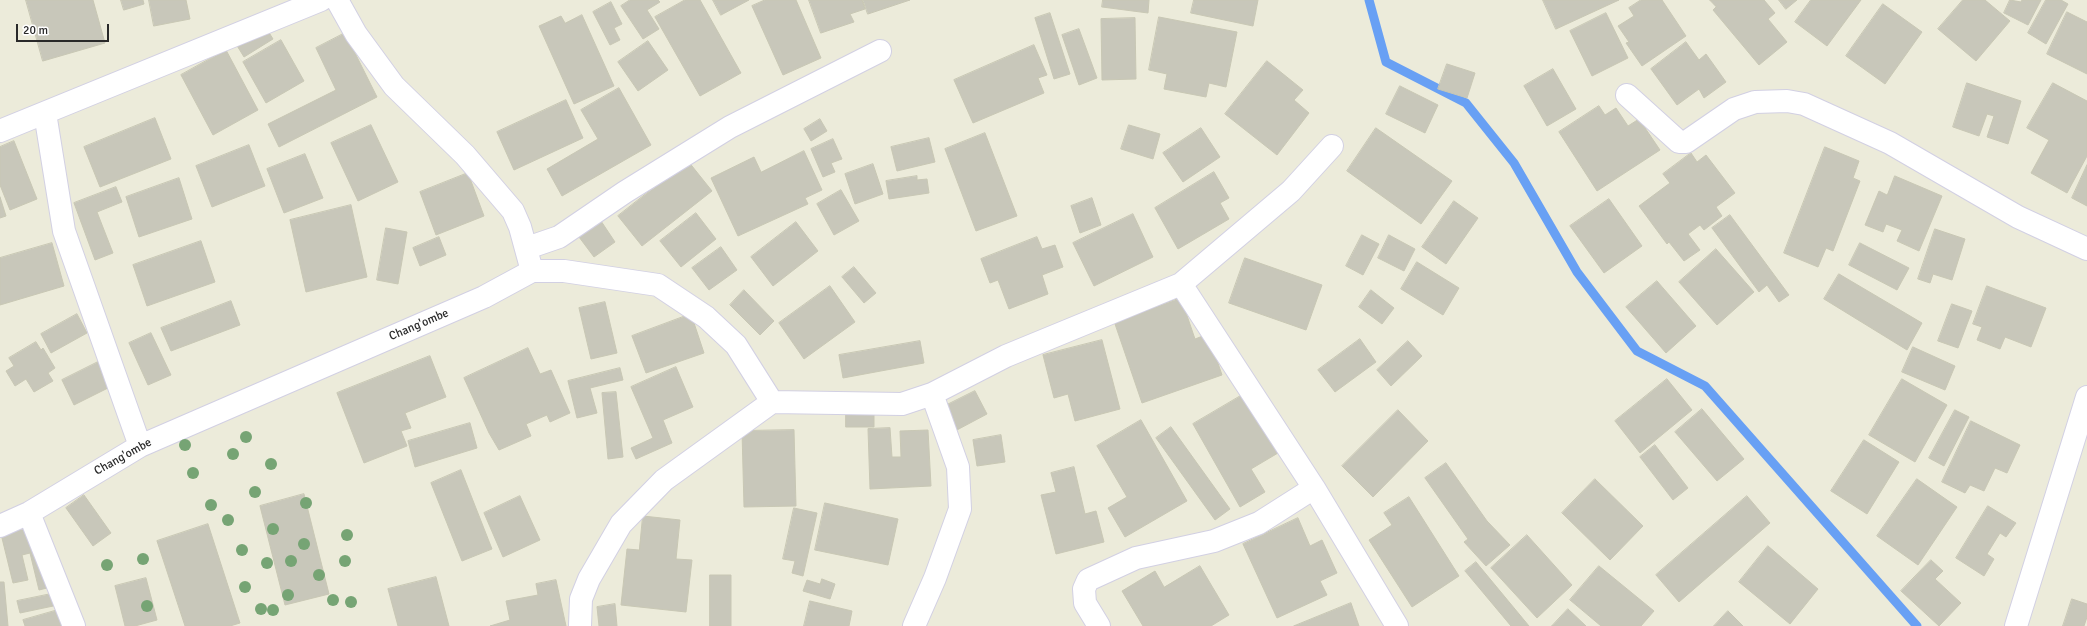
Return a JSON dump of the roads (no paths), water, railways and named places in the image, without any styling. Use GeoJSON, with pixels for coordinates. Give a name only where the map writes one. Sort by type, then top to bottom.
{"type":"FeatureCollection","features":[{"type":"Feature","properties":{"kind":"street"},"geometry":{"type":"LineString","coordinates":[[0,131],[321,0]]}},
{"type":"Feature","properties":{"kind":"street"},"geometry":{"type":"LineString","coordinates":[[337,0],[356,34],[394,86],[465,155],[513,211],[527,248],[532,271],[564,271],[658,285],[706,317],[736,345],[772,402]]}},
{"type":"Feature","properties":{"kind":"street"},"geometry":{"type":"LineString","coordinates":[[527,248],[560,236],[625,192],[730,127],[880,51]]}},
{"type":"Feature","properties":{"kind":"street"},"geometry":{"type":"LineString","coordinates":[[1627,95],[1680,142],[1686,142],[1734,109],[1755,102],[1787,101],[1804,104],[1890,143],[2018,217],[2087,249]]}},
{"type":"Feature","properties":{"kind":"street"},"geometry":{"type":"LineString","coordinates":[[45,113],[64,231],[140,446]]}},
{"type":"Feature","properties":{"kind":"street"},"geometry":{"type":"LineString","coordinates":[[580,626],[581,599],[589,579],[621,524],[664,480],[772,402],[902,404],[932,394],[1006,356],[1181,284],[1291,191],[1332,146]]}},
{"type":"Feature","properties":{"kind":"street","name":"Chang'ombe"},"geometry":{"type":"LineString","coordinates":[[0,526],[29,513],[140,446],[484,297],[532,271]]}},
{"type":"Feature","properties":{"kind":"street"},"geometry":{"type":"LineString","coordinates":[[1181,284],[1314,488],[1397,626]]}},
{"type":"Feature","properties":{"kind":"street"},"geometry":{"type":"LineString","coordinates":[[914,626],[935,578],[960,509],[958,467],[932,394]]}},
{"type":"Feature","properties":{"kind":"street"},"geometry":{"type":"LineString","coordinates":[[2016,626],[2087,397]]}},
{"type":"Feature","properties":{"kind":"street"},"geometry":{"type":"LineString","coordinates":[[1099,626],[1085,603],[1084,589],[1088,580],[1136,558],[1214,541],[1259,523],[1314,488]]}},
{"type":"Feature","properties":{"kind":"street"},"geometry":{"type":"LineString","coordinates":[[29,513],[74,626]]}},
{"type":"Feature","properties":{"kind":"waterway"},"geometry":{"type":"LineString","coordinates":[[1369,0],[1386,62],[1466,103],[1514,163],[1577,272],[1637,351],[1705,386],[1917,626]]}}]}
